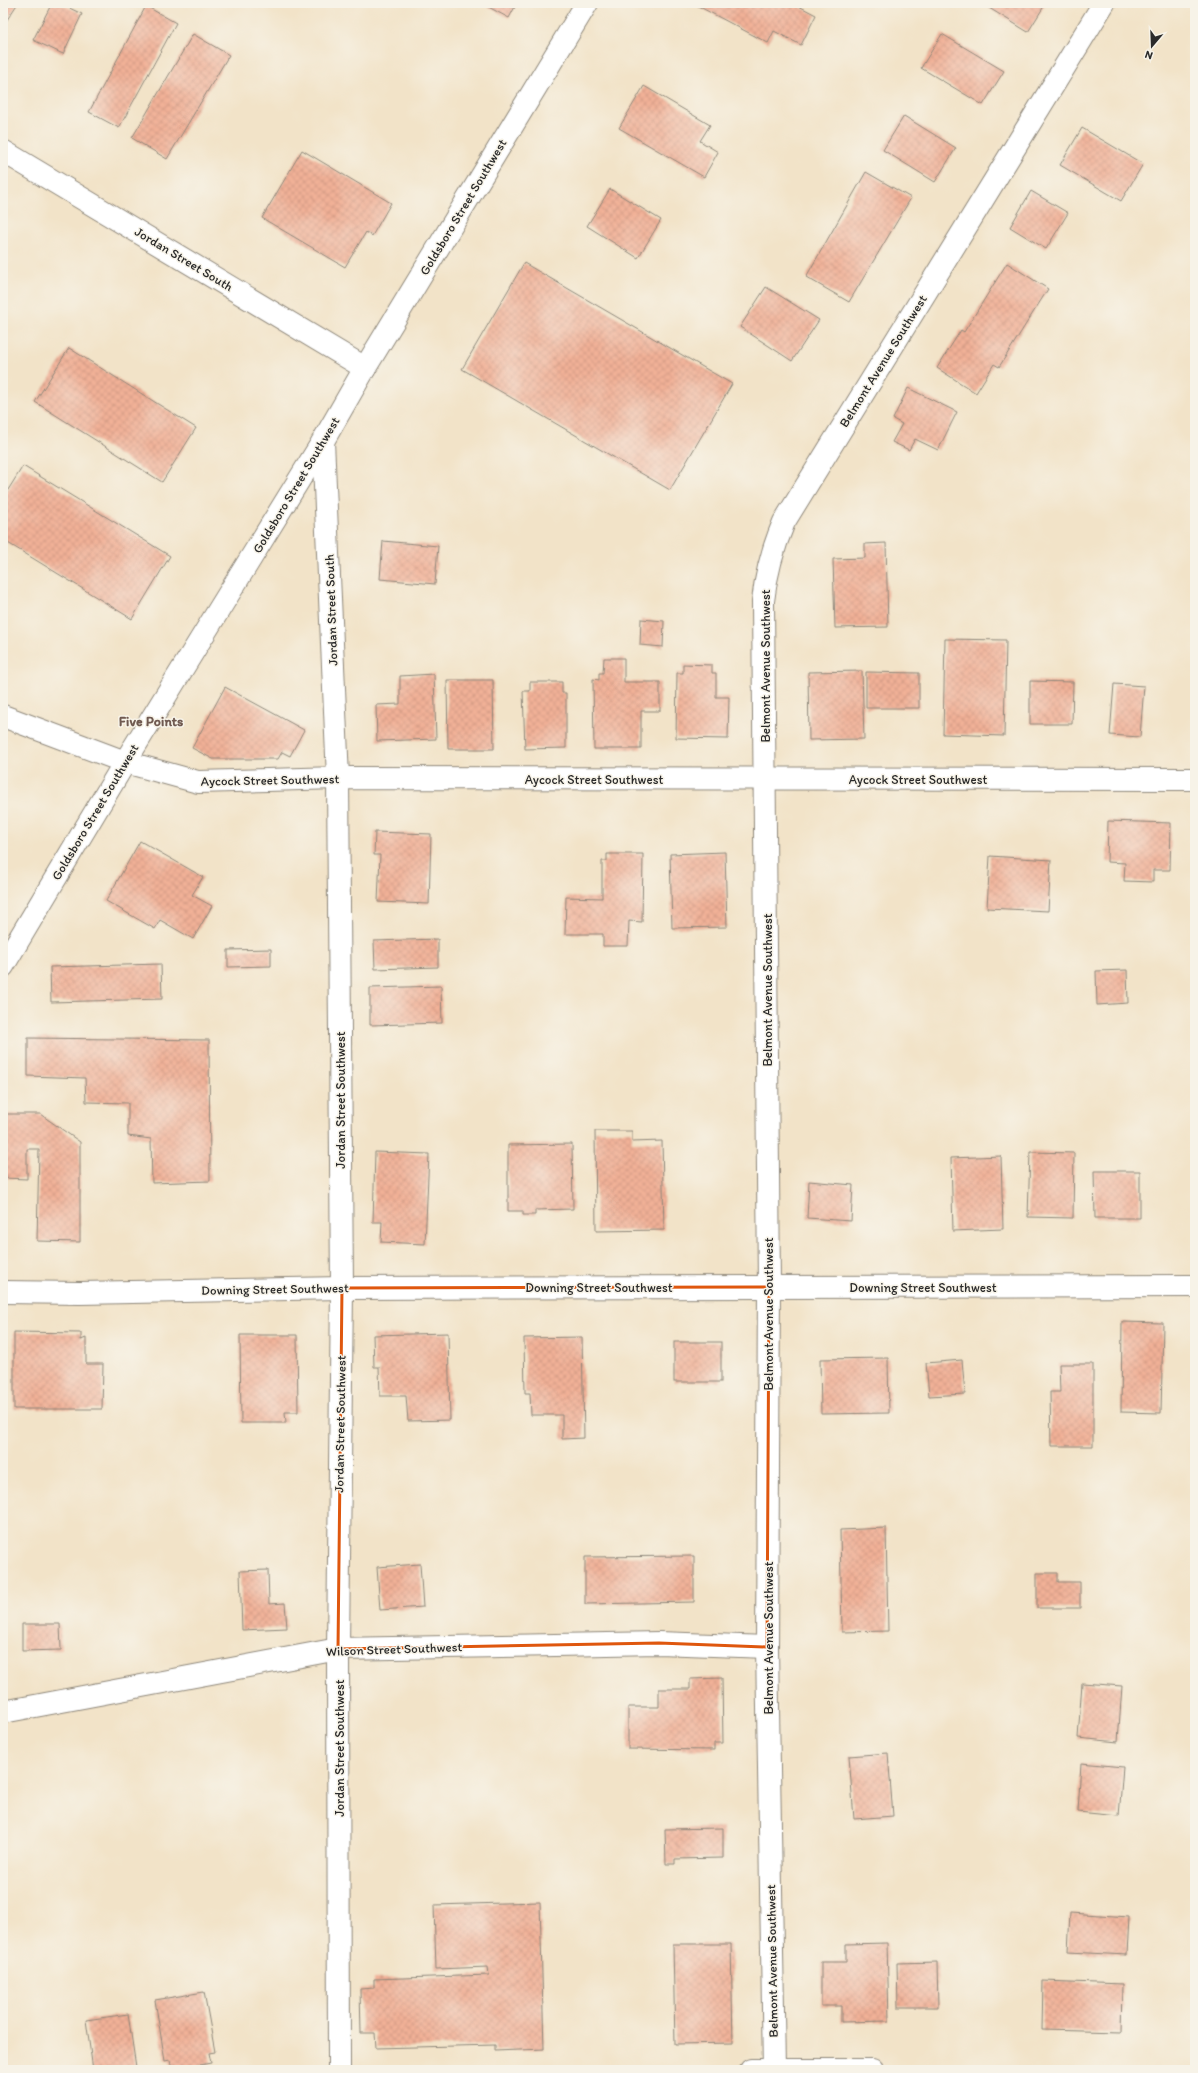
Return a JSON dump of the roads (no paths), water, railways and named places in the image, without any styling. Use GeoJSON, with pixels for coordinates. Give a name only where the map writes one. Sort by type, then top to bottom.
{"type":"FeatureCollection","features":[{"type":"Feature","properties":{"kind":"street","name":"Goldsboro Street Southwest"},"geometry":{"type":"LineString","coordinates":[[3,966],[125,762],[323,441],[365,368],[587,3]]}},
{"type":"Feature","properties":{"kind":"street","name":"Belmont Avenue Southwest"},"geometry":{"type":"LineString","coordinates":[[774,2070],[768,1647],[769,1287],[766,779],[763,601],[772,551],[784,522],[1104,3]]}},
{"type":"Feature","properties":{"kind":"street","name":"Jordan Street South"},"geometry":{"type":"LineString","coordinates":[[3,151],[365,368]]}},
{"type":"Feature","properties":{"kind":"street","name":"Jordan Street South"},"geometry":{"type":"LineString","coordinates":[[323,441],[338,778]]}},
{"type":"Feature","properties":{"kind":"street","name":"Aycock Street Southwest"},"geometry":{"type":"LineString","coordinates":[[3,716],[125,762],[198,782],[338,778],[1195,779]]}},
{"type":"Feature","properties":{"kind":"street","name":"Jordan Street Southwest"},"geometry":{"type":"LineString","coordinates":[[338,778],[342,1288],[338,1649],[340,2070]]}},
{"type":"Feature","properties":{"kind":"street","name":"Downing Street Southwest"},"geometry":{"type":"LineString","coordinates":[[3,1292],[80,1293],[342,1288],[1195,1286]]}},
{"type":"Feature","properties":{"kind":"street","name":"Wilson Street Southwest"},"geometry":{"type":"LineString","coordinates":[[3,1712],[338,1649],[659,1643],[768,1647]]}},
{"type":"Feature","properties":{"kind":"street"},"geometry":{"type":"LineString","coordinates":[[751,2070],[872,2070]]}},
{"type":"Feature","properties":{"kind":"district","name":"Five Points"},"geometry":{"type":"Point","coordinates":[151,721]}}]}
